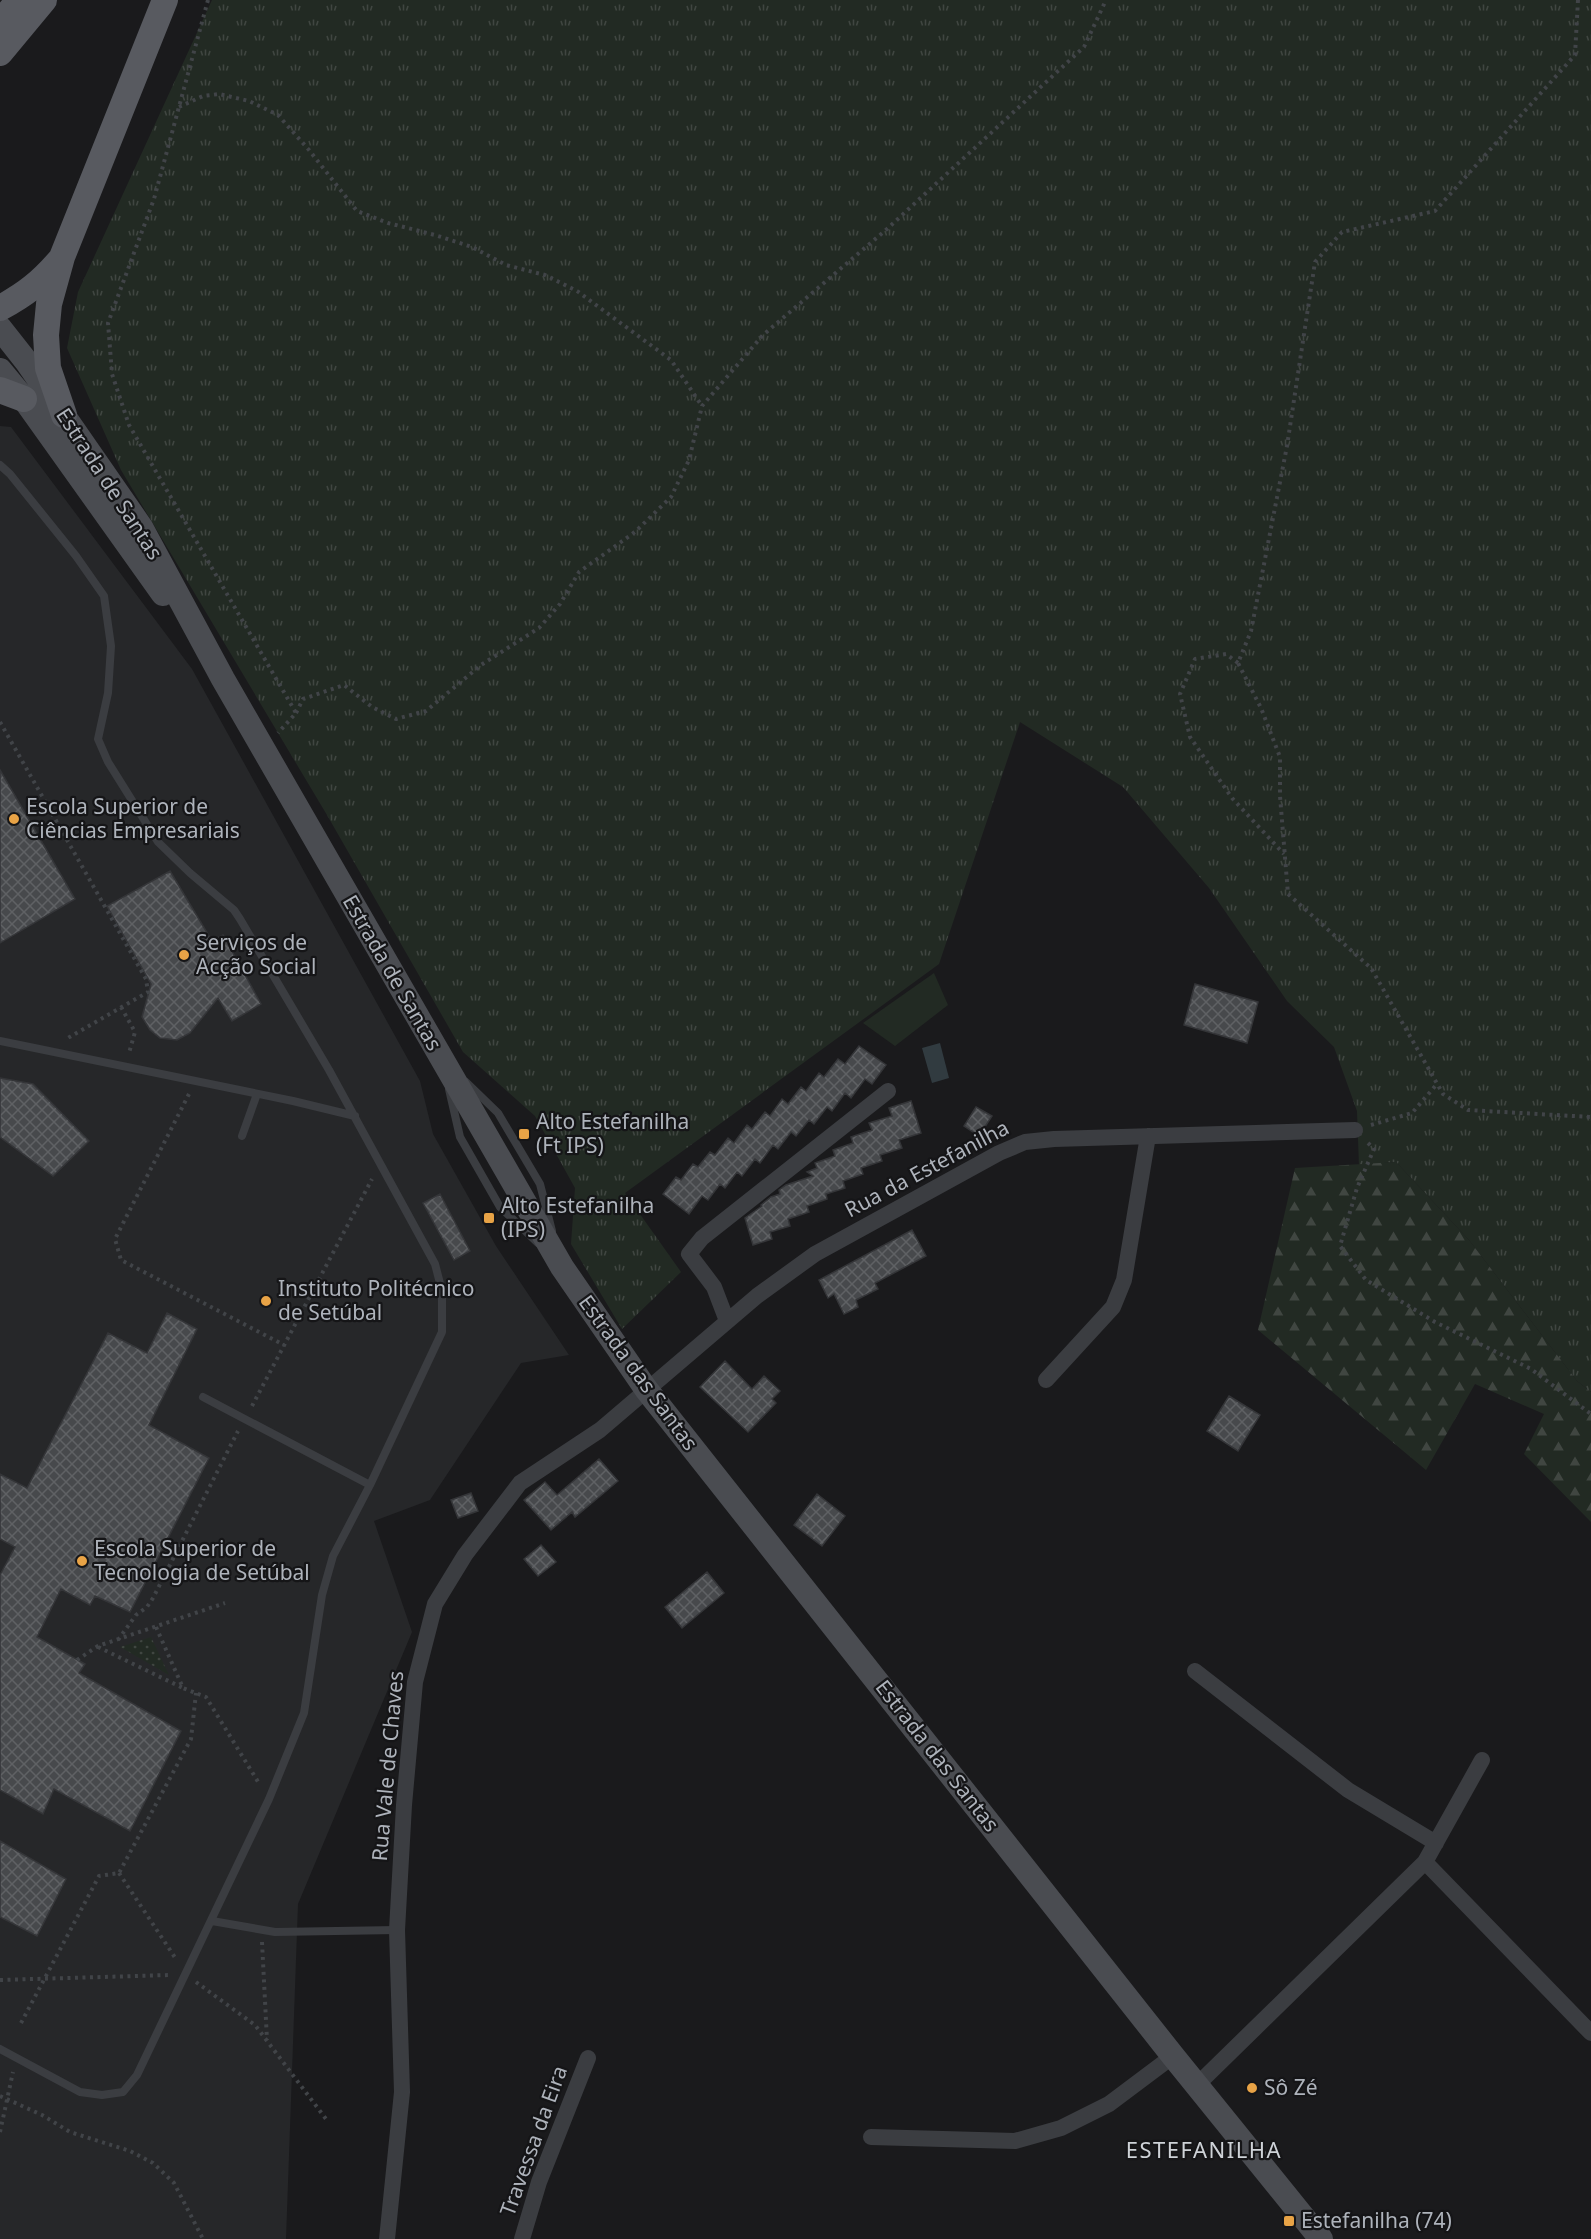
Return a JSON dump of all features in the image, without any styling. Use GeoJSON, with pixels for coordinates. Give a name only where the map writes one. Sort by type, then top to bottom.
{"type":"FeatureCollection","features":[{"type":"Feature","properties":{"kind":"main road"},"geometry":{"type":"LineString","coordinates":[[0,23],[19,0]]}},
{"type":"Feature","properties":{"kind":"main road"},"geometry":{"type":"LineString","coordinates":[[0,53],[44,0]]}},
{"type":"Feature","properties":{"kind":"main road"},"geometry":{"type":"LineString","coordinates":[[64,414],[48,368],[46,335],[49,304],[62,257],[165,0]]}},
{"type":"Feature","properties":{"kind":"main road"},"geometry":{"type":"LineString","coordinates":[[0,308],[20,298],[42,281],[62,257]]}},
{"type":"Feature","properties":{"kind":"main road","name":"Estrada de Santas"},"geometry":{"type":"LineString","coordinates":[[0,328],[64,414],[141,527],[223,679],[562,1267]]}},
{"type":"Feature","properties":{"kind":"main road","name":"Estrada de Santas"},"geometry":{"type":"LineString","coordinates":[[0,370],[24,399],[223,679]]}},
{"type":"Feature","properties":{"kind":"main road"},"geometry":{"type":"LineString","coordinates":[[0,390],[24,399]]}},
{"type":"Feature","properties":{"kind":"main road","name":"Estrada das Santas"},"geometry":{"type":"LineString","coordinates":[[562,1267],[646,1389],[1173,2056],[1321,2239]]}},
{"type":"Feature","properties":{"kind":"street"},"geometry":{"type":"LineString","coordinates":[[727,1321],[714,1287],[689,1254],[702,1238],[888,1091]]}},
{"type":"Feature","properties":{"kind":"street","name":"Rua da Estefanilha"},"geometry":{"type":"LineString","coordinates":[[646,1389],[727,1321],[814,1254],[999,1153],[1025,1142],[1054,1139],[1355,1130]]}},
{"type":"Feature","properties":{"kind":"street"},"geometry":{"type":"LineString","coordinates":[[1046,1380],[1113,1307],[1124,1280],[1148,1136]]}},
{"type":"Feature","properties":{"kind":"street","name":"Rua Vale de Chaves"},"geometry":{"type":"LineString","coordinates":[[387,2239],[402,2092],[397,1930],[404,1805],[415,1682],[435,1604],[465,1555],[520,1483],[600,1430],[646,1389]]}},
{"type":"Feature","properties":{"kind":"street"},"geometry":{"type":"LineString","coordinates":[[1196,1671],[1348,1790],[1436,1843]]}},
{"type":"Feature","properties":{"kind":"street"},"geometry":{"type":"LineString","coordinates":[[1197,2085],[1425,1862],[1482,1760]]}},
{"type":"Feature","properties":{"kind":"street"},"geometry":{"type":"LineString","coordinates":[[1425,1862],[1591,2033]]}},
{"type":"Feature","properties":{"kind":"street"},"geometry":{"type":"LineString","coordinates":[[871,2137],[1015,2141],[1061,2128],[1108,2104],[1173,2056]]}},
{"type":"Feature","properties":{"kind":"street","name":"Travessa da Eira"},"geometry":{"type":"LineString","coordinates":[[522,2239],[539,2182],[588,2058]]}},
{"type":"Feature","properties":{"kind":"lane"},"geometry":{"type":"LineString","coordinates":[[0,465],[10,474],[76,556],[104,596],[111,646],[108,693],[98,739],[108,762],[158,842],[189,873],[234,910],[355,1116],[435,1264],[442,1291],[442,1332],[370,1485],[333,1556],[322,1595],[304,1713],[269,1799],[147,2058],[123,2092],[102,2095],[80,2092],[0,2049]]}},
{"type":"Feature","properties":{"kind":"lane"},"geometry":{"type":"LineString","coordinates":[[0,1041],[355,1116]]}},
{"type":"Feature","properties":{"kind":"lane"},"geometry":{"type":"LineString","coordinates":[[242,1136],[257,1094]]}},
{"type":"Feature","properties":{"kind":"lane"},"geometry":{"type":"LineString","coordinates":[[203,1397],[370,1485]]}},
{"type":"Feature","properties":{"kind":"lane"},"geometry":{"type":"LineString","coordinates":[[212,1921],[275,1932],[397,1930]]}},
{"type":"Feature","properties":{"kind":"path"},"geometry":{"type":"LineString","coordinates":[[208,0],[154,199],[108,323],[112,374],[129,425],[296,713]]}},
{"type":"Feature","properties":{"kind":"path"},"geometry":{"type":"LineString","coordinates":[[263,749],[296,713],[303,699],[344,685],[372,707],[396,719],[426,711],[481,665],[539,628],[560,604],[579,572],[635,532],[671,497],[689,460],[702,406],[763,335],[887,229],[1084,47],[1106,0]]}},
{"type":"Feature","properties":{"kind":"path"},"geometry":{"type":"LineString","coordinates":[[1238,663],[1251,631],[1287,446],[1315,262],[1342,232],[1435,210],[1575,55],[1578,0]]}},
{"type":"Feature","properties":{"kind":"path"},"geometry":{"type":"LineString","coordinates":[[179,108],[203,96],[219,94],[249,101],[278,115],[357,211],[388,223],[472,247],[506,265],[544,274],[577,291],[671,360],[702,406]]}},
{"type":"Feature","properties":{"kind":"path"},"geometry":{"type":"LineString","coordinates":[[1285,854],[1232,798],[1190,737],[1180,694],[1195,659],[1226,654],[1238,663],[1261,708],[1281,757],[1280,796],[1285,854],[1288,894],[1371,968],[1443,1094],[1467,1110],[1591,1117]]}},
{"type":"Feature","properties":{"kind":"path"},"geometry":{"type":"LineString","coordinates":[[0,722],[146,979],[148,992],[66,1038],[63,1054]]}},
{"type":"Feature","properties":{"kind":"path"},"geometry":{"type":"LineString","coordinates":[[121,1007],[135,1032],[126,1066]]}},
{"type":"Feature","properties":{"kind":"path"},"geometry":{"type":"LineString","coordinates":[[196,1081],[115,1239],[121,1260],[284,1345]]}},
{"type":"Feature","properties":{"kind":"path"},"geometry":{"type":"LineString","coordinates":[[1437,1084],[1412,1113],[1355,1130],[1374,1149],[1357,1188],[1340,1246],[1366,1280],[1435,1322],[1531,1369],[1591,1414]]}},
{"type":"Feature","properties":{"kind":"path"},"geometry":{"type":"LineString","coordinates":[[118,1640],[153,1598],[244,1420],[380,1164]]}},
{"type":"Feature","properties":{"kind":"path"},"geometry":{"type":"LineString","coordinates":[[77,1660],[98,1646],[225,1603]]}},
{"type":"Feature","properties":{"kind":"path"},"geometry":{"type":"LineString","coordinates":[[156,1627],[183,1688]]}},
{"type":"Feature","properties":{"kind":"path"},"geometry":{"type":"LineString","coordinates":[[98,1646],[206,1697],[269,1799]]}},
{"type":"Feature","properties":{"kind":"path"},"geometry":{"type":"LineString","coordinates":[[119,1873],[191,1739],[196,1693]]}},
{"type":"Feature","properties":{"kind":"path"},"geometry":{"type":"LineString","coordinates":[[119,1873],[186,1974],[255,2025],[326,2119]]}},
{"type":"Feature","properties":{"kind":"path"},"geometry":{"type":"LineString","coordinates":[[21,2024],[99,1876],[119,1873]]}},
{"type":"Feature","properties":{"kind":"path"},"geometry":{"type":"LineString","coordinates":[[262,1929],[267,2040]]}},
{"type":"Feature","properties":{"kind":"path"},"geometry":{"type":"LineString","coordinates":[[0,1980],[186,1974]]}},
{"type":"Feature","properties":{"kind":"path"},"geometry":{"type":"LineString","coordinates":[[0,2133],[16,2057]]}},
{"type":"Feature","properties":{"kind":"path"},"geometry":{"type":"LineString","coordinates":[[0,2096],[42,2115],[70,2132],[130,2151],[153,2163],[174,2183],[203,2239]]}},
{"type":"Feature","properties":{"kind":"shaded area","name":"Instituto Politécnico de Setúbal"},"geometry":{"type":"Polygon","coordinates":[[[0,426],[11,427],[192,669],[420,1081],[433,1134],[496,1246],[569,1355],[521,1363],[430,1500],[374,1521],[412,1632],[298,1904],[286,2239],[0,2239],[0,426]]]}},
{"type":"Feature","properties":{"kind":"shaded area"},"geometry":{"type":"Polygon","coordinates":[[[940,1043],[949,1078],[932,1083],[922,1048],[940,1043]]]}},
{"type":"Feature","properties":{"kind":"green space"},"geometry":{"type":"Polygon","coordinates":[[[212,0],[1591,0],[1591,1392],[1577,1381],[1469,1240],[1396,1162],[1359,1165],[1357,1111],[1334,1047],[1287,1001],[1209,888],[1123,787],[1020,722],[939,964],[625,1193],[681,1272],[622,1329],[571,1244],[575,1188],[535,1116],[463,1052],[327,815],[121,470],[67,348],[78,292],[212,0]]]}},
{"type":"Feature","properties":{"kind":"green space"},"geometry":{"type":"Polygon","coordinates":[[[934,973],[948,1005],[895,1046],[863,1023],[934,973]]]}},
{"type":"Feature","properties":{"kind":"green space"},"geometry":{"type":"Polygon","coordinates":[[[1396,1162],[1469,1240],[1577,1381],[1591,1392],[1591,1522],[1524,1454],[1544,1414],[1475,1384],[1426,1470],[1258,1330],[1295,1168],[1396,1162]]]}},
{"type":"Feature","properties":{"kind":"green space"},"geometry":{"type":"Polygon","coordinates":[[[151,1637],[169,1675],[120,1647],[151,1637]]]}},
{"type":"Feature","properties":{"kind":"building","name":"Escola Superior de Ciências Empresariais"},"geometry":{"type":"Polygon","coordinates":[[[0,770],[75,899],[0,943],[0,770]]]}},
{"type":"Feature","properties":{"kind":"building","name":"Serviços de Acção Social"},"geometry":{"type":"Polygon","coordinates":[[[170,871],[212,941],[223,935],[261,1004],[232,1021],[218,998],[190,1033],[177,1040],[160,1038],[150,1030],[142,1017],[151,984],[107,906],[170,871]]]}},
{"type":"Feature","properties":{"kind":"building"},"geometry":{"type":"Polygon","coordinates":[[[1195,984],[1258,1002],[1247,1043],[1184,1025],[1195,984]]]}},
{"type":"Feature","properties":{"kind":"building"},"geometry":{"type":"Polygon","coordinates":[[[859,1046],[886,1065],[872,1084],[865,1079],[851,1098],[845,1093],[832,1111],[827,1107],[814,1124],[809,1120],[796,1136],[791,1132],[778,1149],[773,1145],[760,1163],[755,1159],[742,1176],[737,1172],[725,1188],[720,1184],[708,1200],[702,1196],[689,1214],[663,1194],[676,1177],[681,1180],[693,1164],[698,1167],[710,1152],[715,1155],[728,1138],[734,1143],[747,1125],[752,1129],[765,1112],[770,1116],[782,1099],[788,1104],[801,1087],[806,1091],[819,1073],[824,1077],[838,1059],[845,1064],[859,1046]]]}},
{"type":"Feature","properties":{"kind":"building"},"geometry":{"type":"Polygon","coordinates":[[[0,1078],[33,1084],[89,1141],[53,1176],[0,1137],[0,1078]]]}},
{"type":"Feature","properties":{"kind":"building"},"geometry":{"type":"Polygon","coordinates":[[[911,1101],[921,1133],[899,1140],[902,1148],[880,1155],[882,1161],[861,1168],[863,1174],[843,1181],[845,1188],[826,1194],[827,1199],[807,1206],[809,1212],[788,1219],[790,1226],[770,1232],[772,1239],[753,1245],[745,1218],[771,1197],[780,1194],[779,1190],[786,1185],[813,1176],[807,1172],[817,1168],[815,1163],[835,1156],[833,1150],[853,1143],[851,1137],[872,1130],[869,1123],[892,1116],[889,1108],[911,1101]]]}},
{"type":"Feature","properties":{"kind":"building"},"geometry":{"type":"Polygon","coordinates":[[[976,1107],[992,1116],[979,1136],[964,1126],[976,1107]]]}},
{"type":"Feature","properties":{"kind":"building"},"geometry":{"type":"Polygon","coordinates":[[[440,1194],[470,1251],[454,1260],[423,1203],[440,1194]]]}},
{"type":"Feature","properties":{"kind":"building"},"geometry":{"type":"Polygon","coordinates":[[[912,1230],[926,1256],[875,1283],[878,1289],[856,1300],[858,1307],[844,1314],[834,1294],[828,1298],[819,1280],[912,1230]]]}},
{"type":"Feature","properties":{"kind":"building","name":"Escola Superior de Tecnologia de Setúbal"},"geometry":{"type":"Polygon","coordinates":[[[167,1313],[197,1329],[149,1425],[209,1458],[130,1612],[95,1596],[90,1605],[61,1589],[37,1637],[85,1664],[79,1673],[181,1731],[130,1831],[54,1789],[43,1814],[0,1790],[0,1575],[15,1547],[0,1539],[0,1474],[27,1488],[108,1333],[147,1353],[167,1313]]]}},
{"type":"Feature","properties":{"kind":"building"},"geometry":{"type":"Polygon","coordinates":[[[725,1361],[752,1389],[764,1376],[780,1391],[772,1399],[776,1403],[748,1432],[700,1387],[725,1361]]]}},
{"type":"Feature","properties":{"kind":"building"},"geometry":{"type":"Polygon","coordinates":[[[1229,1396],[1260,1415],[1238,1451],[1207,1431],[1229,1396]]]}},
{"type":"Feature","properties":{"kind":"building"},"geometry":{"type":"Polygon","coordinates":[[[599,1459],[618,1481],[575,1517],[572,1512],[551,1530],[524,1500],[545,1482],[557,1495],[599,1459]]]}},
{"type":"Feature","properties":{"kind":"building"},"geometry":{"type":"Polygon","coordinates":[[[471,1493],[478,1511],[458,1518],[451,1500],[471,1493]]]}},
{"type":"Feature","properties":{"kind":"building"},"geometry":{"type":"Polygon","coordinates":[[[817,1494],[845,1516],[822,1546],[794,1525],[817,1494]]]}},
{"type":"Feature","properties":{"kind":"building"},"geometry":{"type":"Polygon","coordinates":[[[541,1545],[556,1562],[538,1576],[524,1559],[541,1545]]]}},
{"type":"Feature","properties":{"kind":"building"},"geometry":{"type":"Polygon","coordinates":[[[707,1572],[724,1593],[682,1628],[665,1607],[707,1572]]]}},
{"type":"Feature","properties":{"kind":"building"},"geometry":{"type":"Polygon","coordinates":[[[0,1841],[66,1879],[37,1936],[0,1917],[0,1841]]]}},
{"type":"Feature","properties":{"kind":"place","name":"Escola Superior de Ciências Empresariais"},"geometry":{"type":"Point","coordinates":[14,819]}},
{"type":"Feature","properties":{"kind":"place","name":"Serviços de Acção Social"},"geometry":{"type":"Point","coordinates":[184,955]}},
{"type":"Feature","properties":{"kind":"place","name":"Alto Estefanilha (Ft IPS)"},"geometry":{"type":"Point","coordinates":[524,1134]}},
{"type":"Feature","properties":{"kind":"place","name":"Alto Estefanilha (IPS)"},"geometry":{"type":"Point","coordinates":[489,1218]}},
{"type":"Feature","properties":{"kind":"place","name":"Instituto Politécnico de Setúbal"},"geometry":{"type":"Point","coordinates":[266,1301]}},
{"type":"Feature","properties":{"kind":"place","name":"Escola Superior de Tecnologia de Setúbal"},"geometry":{"type":"Point","coordinates":[82,1561]}},
{"type":"Feature","properties":{"kind":"place","name":"Sô Zé"},"geometry":{"type":"Point","coordinates":[1252,2088]}},
{"type":"Feature","properties":{"kind":"place","name":"Estefanilha (74)"},"geometry":{"type":"Point","coordinates":[1289,2221]}},
{"type":"Feature","properties":{"kind":"district","name":"ESTEFANILHA"},"geometry":{"type":"Point","coordinates":[1204,2150]}}]}
